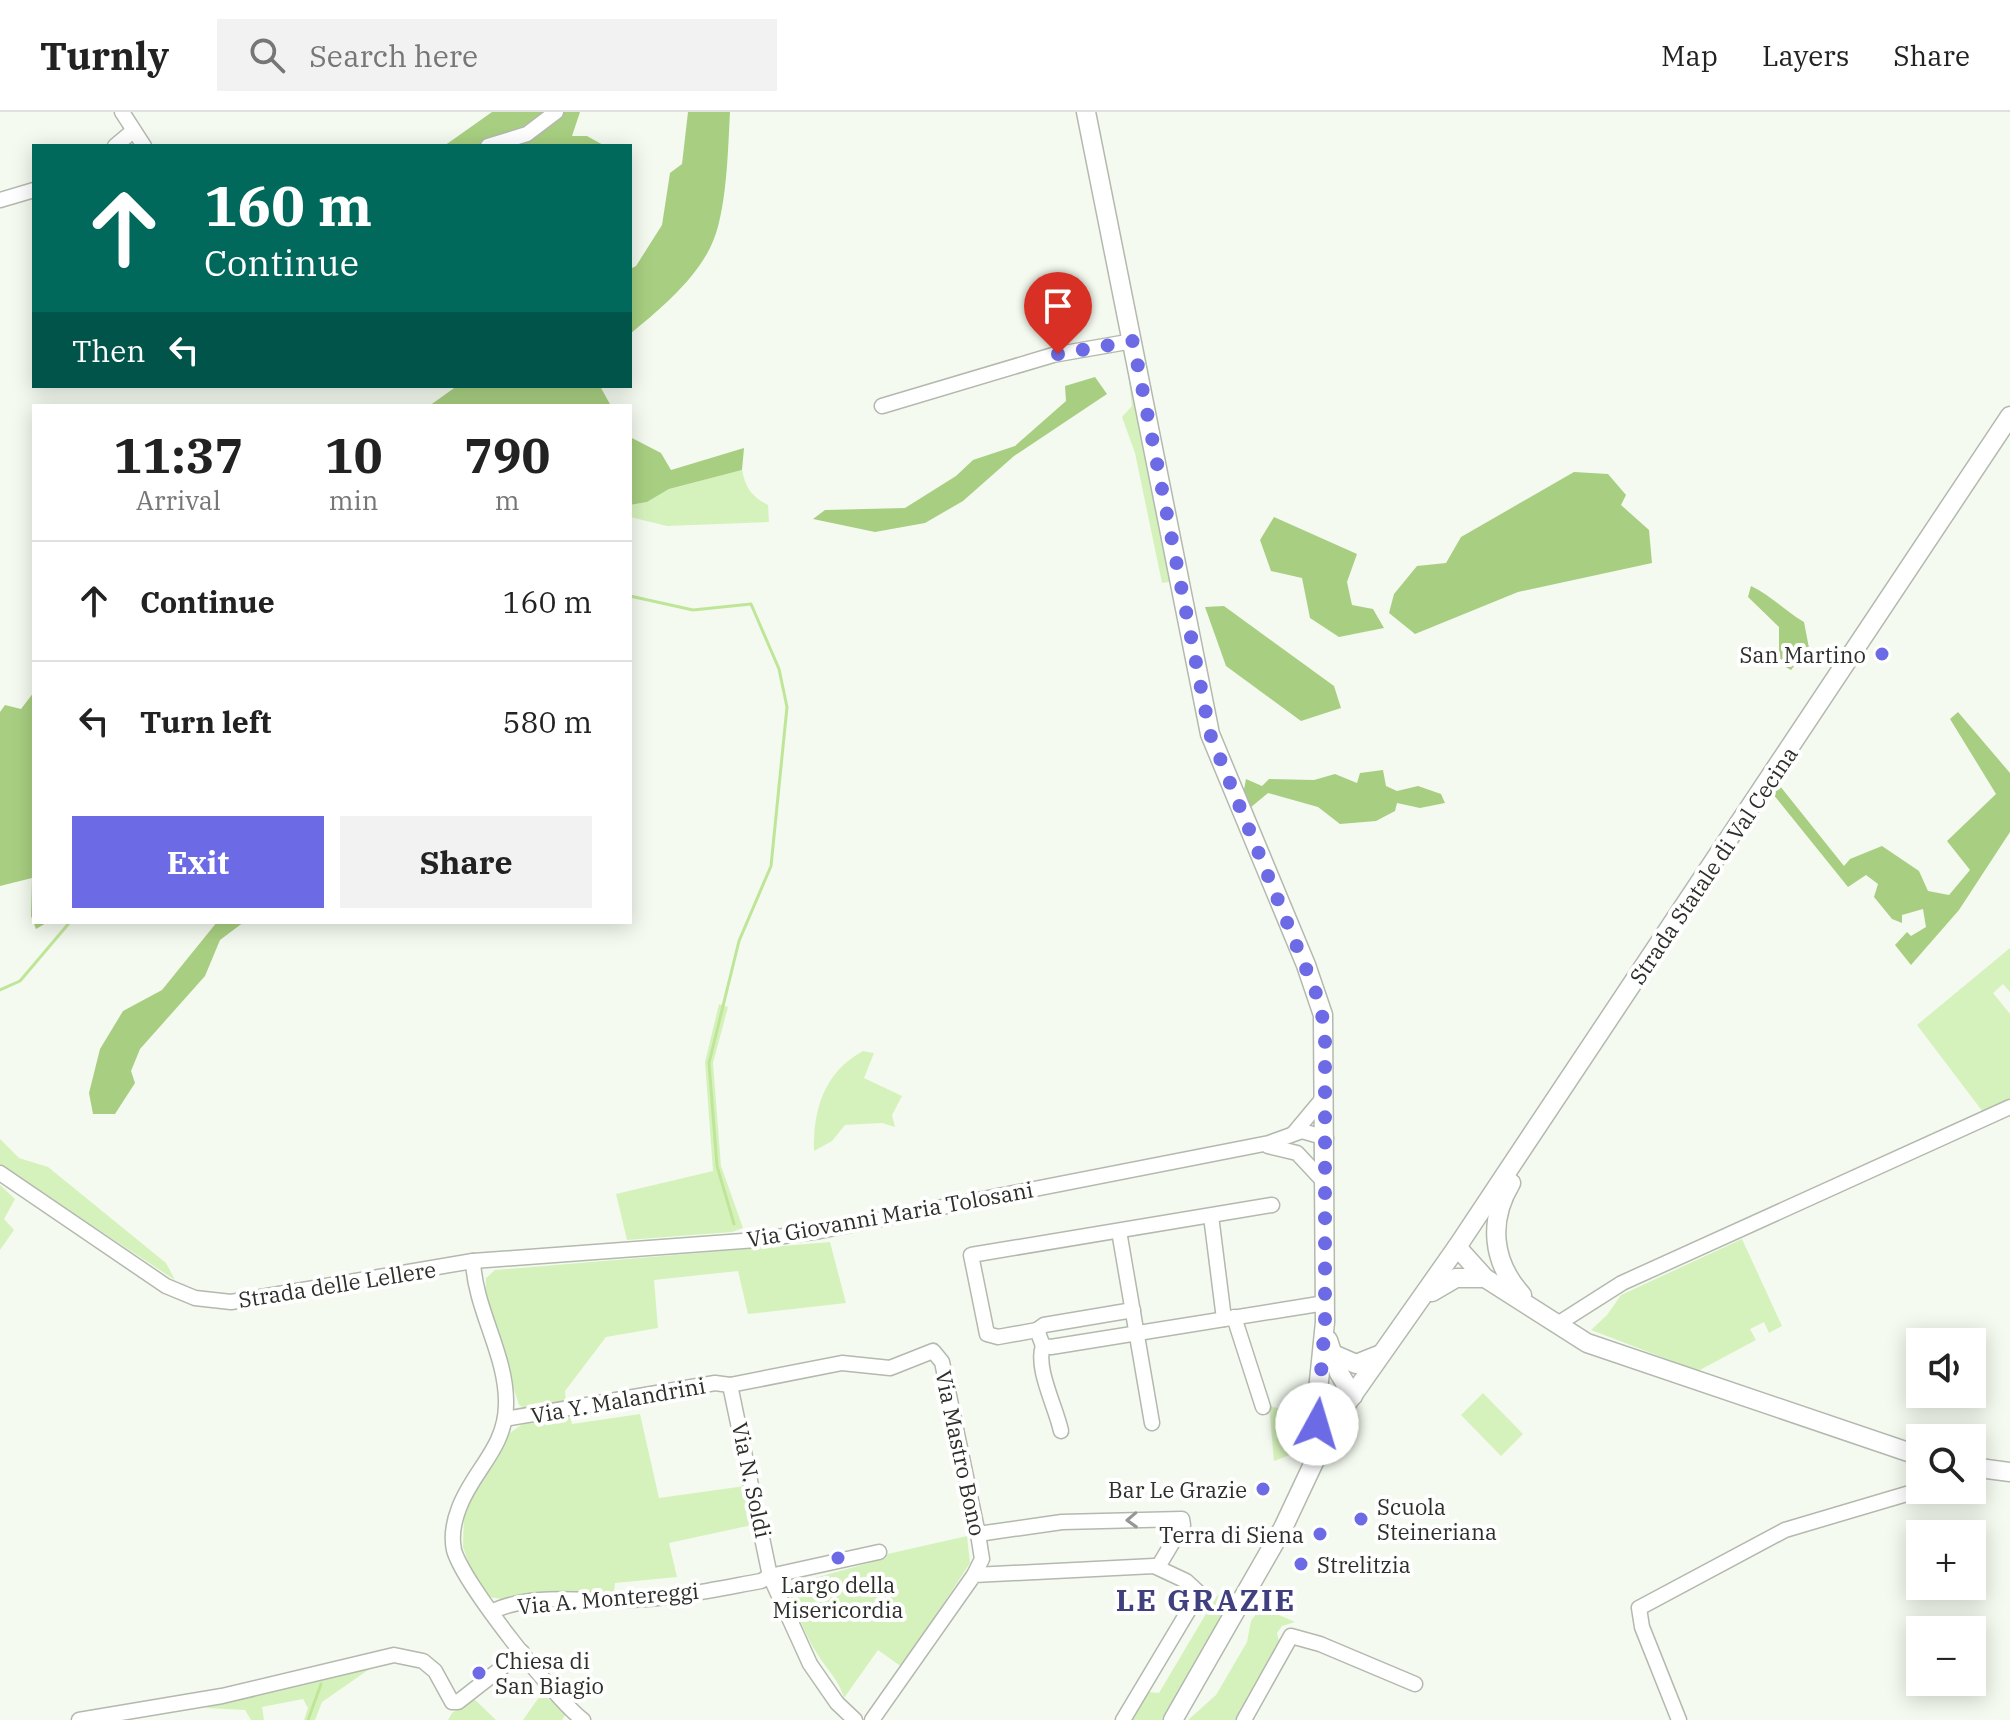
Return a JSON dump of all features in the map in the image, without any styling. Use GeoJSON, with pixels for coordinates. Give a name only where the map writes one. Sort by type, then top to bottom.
{"type":"FeatureCollection","features":[{"type":"Feature","properties":{"kind":"main road"},"geometry":{"type":"LineString","coordinates":[[1086,112],[1210,734],[1317,994],[1325,1028],[1325,1322],[1322,1378],[1311,1465]]}},
{"type":"Feature","properties":{"kind":"main road","name":"Strada Statale di Val Cecina"},"geometry":{"type":"LineString","coordinates":[[1414,1312],[2010,416]]}},
{"type":"Feature","properties":{"kind":"main road"},"geometry":{"type":"LineString","coordinates":[[1501,1264],[1495,1232],[1503,1197],[1567,1083]]}},
{"type":"Feature","properties":{"kind":"main road"},"geometry":{"type":"LineString","coordinates":[[1457,1247],[1485,1251],[1501,1264],[1519,1292],[1549,1320]]}},
{"type":"Feature","properties":{"kind":"main road"},"geometry":{"type":"LineString","coordinates":[[1457,1247],[1485,1278],[1578,1339],[1624,1358],[1906,1451]]}},
{"type":"Feature","properties":{"kind":"main road"},"geometry":{"type":"LineString","coordinates":[[1173,1720],[1279,1536],[1331,1426],[1414,1312],[1444,1282],[1468,1276],[1485,1278]]}},
{"type":"Feature","properties":{"kind":"main road"},"geometry":{"type":"LineString","coordinates":[[1325,1322],[1333,1354],[1353,1396]]}},
{"type":"Feature","properties":{"kind":"main road"},"geometry":{"type":"LineString","coordinates":[[1333,1354],[1346,1362],[1360,1364],[1389,1347]]}},
{"type":"Feature","properties":{"kind":"main road"},"geometry":{"type":"LineString","coordinates":[[1322,1378],[1337,1394],[1353,1396]]}},
{"type":"Feature","properties":{"kind":"main road"},"geometry":{"type":"LineString","coordinates":[[1986,1469],[2010,1472]]}},
{"type":"Feature","properties":{"kind":"street"},"geometry":{"type":"LineString","coordinates":[[122,112],[143,144]]}},
{"type":"Feature","properties":{"kind":"street"},"geometry":{"type":"LineString","coordinates":[[494,144],[527,134],[556,112]]}},
{"type":"Feature","properties":{"kind":"street"},"geometry":{"type":"LineString","coordinates":[[117,144],[133,131]]}},
{"type":"Feature","properties":{"kind":"street"},"geometry":{"type":"LineString","coordinates":[[0,200],[32,191]]}},
{"type":"Feature","properties":{"kind":"street"},"geometry":{"type":"LineString","coordinates":[[882,406],[1053,355],[1133,341]]}},
{"type":"Feature","properties":{"kind":"street"},"geometry":{"type":"LineString","coordinates":[[1294,1133],[1306,1123],[1325,1095]]}},
{"type":"Feature","properties":{"kind":"street"},"geometry":{"type":"LineString","coordinates":[[1549,1320],[1622,1283],[2010,1107]]}},
{"type":"Feature","properties":{"kind":"street","name":"Via Giovanni Maria Tolosani"},"geometry":{"type":"LineString","coordinates":[[473,1261],[809,1233],[1255,1146],[1294,1133],[1307,1131],[1326,1138]]}},
{"type":"Feature","properties":{"kind":"street","name":"Via Giovanni Maria Tolosani"},"geometry":{"type":"LineString","coordinates":[[1255,1146],[1289,1150],[1326,1138]]}},
{"type":"Feature","properties":{"kind":"street"},"geometry":{"type":"LineString","coordinates":[[1289,1150],[1307,1162],[1325,1184]]}},
{"type":"Feature","properties":{"kind":"street","name":"Strada delle Lellere"},"geometry":{"type":"LineString","coordinates":[[0,1173],[154,1280],[184,1294],[207,1300],[260,1298],[473,1261]]}},
{"type":"Feature","properties":{"kind":"street"},"geometry":{"type":"LineString","coordinates":[[1133,1310],[1050,1324],[1037,1330],[998,1337],[987,1334],[971,1255],[1272,1205]]}},
{"type":"Feature","properties":{"kind":"street"},"geometry":{"type":"LineString","coordinates":[[1211,1216],[1229,1318],[1263,1407]]}},
{"type":"Feature","properties":{"kind":"street"},"geometry":{"type":"LineString","coordinates":[[1119,1231],[1152,1423]]}},
{"type":"Feature","properties":{"kind":"street"},"geometry":{"type":"LineString","coordinates":[[473,1261],[504,1384],[505,1419],[496,1448],[460,1505],[453,1534],[454,1549],[463,1570],[522,1652],[559,1699],[583,1720]]}},
{"type":"Feature","properties":{"kind":"street"},"geometry":{"type":"LineString","coordinates":[[1043,1346],[1325,1303]]}},
{"type":"Feature","properties":{"kind":"street"},"geometry":{"type":"LineString","coordinates":[[1037,1330],[1043,1346],[1041,1356],[1048,1393],[1055,1402],[1061,1431]]}},
{"type":"Feature","properties":{"kind":"street","name":"Via Mastro Bono"},"geometry":{"type":"LineString","coordinates":[[730,1385],[842,1363],[890,1368],[929,1351],[936,1352],[943,1366],[978,1534],[982,1559],[974,1575]]}},
{"type":"Feature","properties":{"kind":"street","name":"Via Y. Malandrini"},"geometry":{"type":"LineString","coordinates":[[505,1419],[715,1383],[730,1385]]}},
{"type":"Feature","properties":{"kind":"street","name":"Via N. Soldi"},"geometry":{"type":"LineString","coordinates":[[730,1385],[770,1576],[810,1664],[837,1703],[855,1720]]}},
{"type":"Feature","properties":{"kind":"street"},"geometry":{"type":"LineString","coordinates":[[1679,1720],[1640,1622],[1640,1607],[1785,1530],[1906,1494]]}},
{"type":"Feature","properties":{"kind":"street"},"geometry":{"type":"LineString","coordinates":[[978,1534],[1052,1523],[1182,1519],[1183,1525],[1158,1567]]}},
{"type":"Feature","properties":{"kind":"street"},"geometry":{"type":"LineString","coordinates":[[770,1576],[879,1552]]}},
{"type":"Feature","properties":{"kind":"street"},"geometry":{"type":"LineString","coordinates":[[872,1720],[974,1575],[1158,1567],[1186,1581],[1199,1593],[1123,1720]]}},
{"type":"Feature","properties":{"kind":"street","name":"Via A. Montereggi"},"geometry":{"type":"LineString","coordinates":[[493,1611],[554,1599],[666,1597],[757,1582],[770,1576]]}},
{"type":"Feature","properties":{"kind":"street"},"geometry":{"type":"LineString","coordinates":[[1244,1720],[1291,1636],[1320,1644],[1415,1684]]}},
{"type":"Feature","properties":{"kind":"street"},"geometry":{"type":"LineString","coordinates":[[79,1720],[222,1696],[394,1655],[411,1655],[423,1661],[435,1671],[445,1694],[452,1702],[458,1702],[522,1652]]}},
{"type":"Feature","properties":{"kind":"green space"},"geometry":{"type":"Polygon","coordinates":[[[492,112],[580,112],[572,136],[587,136],[601,144],[447,144],[492,112]]]}},
{"type":"Feature","properties":{"kind":"green space"},"geometry":{"type":"Polygon","coordinates":[[[688,112],[730,112],[726,182],[720,218],[710,248],[685,284],[632,332],[632,268],[662,225],[670,173],[682,164],[688,112]]]}},
{"type":"Feature","properties":{"kind":"green space"},"geometry":{"type":"Polygon","coordinates":[[[1133,365],[1175,581],[1162,583],[1135,453],[1122,417],[1132,406],[1127,366],[1133,365]]]}},
{"type":"Feature","properties":{"kind":"green space"},"geometry":{"type":"Polygon","coordinates":[[[1095,377],[1107,394],[1014,456],[963,501],[925,523],[875,532],[813,519],[825,510],[905,508],[956,476],[973,460],[1015,446],[1066,401],[1065,386],[1095,377]]]}},
{"type":"Feature","properties":{"kind":"green space"},"geometry":{"type":"Polygon","coordinates":[[[454,388],[601,388],[610,404],[432,404],[454,388]]]}},
{"type":"Feature","properties":{"kind":"green space"},"geometry":{"type":"Polygon","coordinates":[[[632,438],[661,453],[671,470],[744,448],[742,470],[669,489],[647,502],[632,505],[632,438]]]}},
{"type":"Feature","properties":{"kind":"green space"},"geometry":{"type":"Polygon","coordinates":[[[742,470],[750,491],[768,505],[769,522],[667,526],[632,517],[632,505],[647,502],[669,489],[742,470]]]}},
{"type":"Feature","properties":{"kind":"green space"},"geometry":{"type":"Polygon","coordinates":[[[1574,472],[1608,474],[1626,495],[1621,505],[1649,530],[1652,563],[1518,592],[1415,634],[1389,613],[1394,594],[1417,566],[1446,563],[1461,537],[1574,472]]]}},
{"type":"Feature","properties":{"kind":"green space"},"geometry":{"type":"Polygon","coordinates":[[[1274,517],[1357,554],[1347,582],[1352,605],[1373,609],[1384,628],[1339,637],[1310,618],[1302,578],[1271,571],[1260,540],[1274,517]]]}},
{"type":"Feature","properties":{"kind":"green space"},"geometry":{"type":"Polygon","coordinates":[[[1751,586],[1804,622],[1809,648],[1791,670],[1779,663],[1779,627],[1748,597],[1751,586]]]}},
{"type":"Feature","properties":{"kind":"green space"},"geometry":{"type":"Polygon","coordinates":[[[1224,606],[1334,686],[1341,708],[1301,721],[1226,666],[1205,607],[1224,606]]]}},
{"type":"Feature","properties":{"kind":"green space"},"geometry":{"type":"Polygon","coordinates":[[[32,695],[32,878],[0,886],[0,712],[5,705],[21,709],[32,695]]]}},
{"type":"Feature","properties":{"kind":"green space"},"geometry":{"type":"Polygon","coordinates":[[[1958,712],[2010,773],[2010,832],[1959,910],[1911,965],[1895,945],[1907,932],[1911,936],[1926,927],[1923,909],[1902,915],[1902,923],[1892,919],[1874,897],[1878,884],[1866,875],[1848,887],[1773,794],[1780,786],[1844,866],[1850,859],[1882,846],[1919,871],[1928,891],[1949,895],[1970,870],[1947,841],[1996,794],[1950,719],[1958,712]]]}},
{"type":"Feature","properties":{"kind":"green space"},"geometry":{"type":"Polygon","coordinates":[[[1383,770],[1386,786],[1397,791],[1418,786],[1441,794],[1445,803],[1420,808],[1397,803],[1395,811],[1376,821],[1340,824],[1318,807],[1268,793],[1250,808],[1243,795],[1246,779],[1262,786],[1269,779],[1314,780],[1335,774],[1357,783],[1360,773],[1383,770]]]}},
{"type":"Feature","properties":{"kind":"green space"},"geometry":{"type":"Polygon","coordinates":[[[215,924],[241,924],[220,940],[205,976],[140,1049],[131,1071],[135,1083],[115,1114],[93,1114],[89,1093],[100,1049],[123,1011],[162,990],[215,924]]]}},
{"type":"Feature","properties":{"kind":"green space"},"geometry":{"type":"Polygon","coordinates":[[[2010,948],[2010,992],[2003,984],[1993,993],[2010,1014],[2010,1101],[1983,1112],[1917,1025],[2010,948]]]}},
{"type":"Feature","properties":{"kind":"green space"},"geometry":{"type":"Polygon","coordinates":[[[719,1004],[728,1007],[713,1063],[721,1166],[743,1228],[732,1232],[627,1240],[616,1194],[713,1171],[705,1062],[719,1004]]]}},
{"type":"Feature","properties":{"kind":"green space"},"geometry":{"type":"Polygon","coordinates":[[[863,1051],[874,1053],[864,1078],[902,1096],[892,1115],[895,1127],[882,1123],[845,1125],[832,1141],[814,1151],[819,1107],[830,1081],[863,1051]]]}},
{"type":"Feature","properties":{"kind":"green space"},"geometry":{"type":"Polygon","coordinates":[[[0,1139],[19,1158],[48,1167],[166,1263],[175,1280],[0,1165],[0,1139]]]}},
{"type":"Feature","properties":{"kind":"green space"},"geometry":{"type":"Polygon","coordinates":[[[0,1185],[15,1199],[4,1219],[14,1230],[0,1250],[0,1185]]]}},
{"type":"Feature","properties":{"kind":"green space"},"geometry":{"type":"Polygon","coordinates":[[[1742,1239],[1782,1326],[1769,1333],[1764,1322],[1750,1329],[1756,1340],[1698,1371],[1591,1330],[1621,1295],[1742,1239]]]}},
{"type":"Feature","properties":{"kind":"green space"},"geometry":{"type":"Polygon","coordinates":[[[830,1242],[846,1303],[748,1314],[738,1271],[654,1280],[658,1328],[606,1337],[565,1391],[566,1403],[528,1410],[519,1405],[485,1300],[486,1278],[495,1270],[830,1242]]]}},
{"type":"Feature","properties":{"kind":"green space"},"geometry":{"type":"Polygon","coordinates":[[[1483,1393],[1523,1434],[1501,1456],[1461,1415],[1483,1393]]]}},
{"type":"Feature","properties":{"kind":"green space"},"geometry":{"type":"Polygon","coordinates":[[[1309,1405],[1305,1449],[1274,1461],[1269,1406],[1286,1410],[1309,1405]]]}},
{"type":"Feature","properties":{"kind":"green space"},"geometry":{"type":"Polygon","coordinates":[[[569,1413],[572,1424],[640,1414],[659,1498],[745,1486],[752,1525],[669,1543],[677,1577],[615,1583],[614,1593],[558,1591],[502,1599],[489,1597],[471,1570],[463,1547],[464,1511],[507,1435],[527,1421],[569,1413]]]}},
{"type":"Feature","properties":{"kind":"green space"},"geometry":{"type":"Polygon","coordinates":[[[967,1536],[970,1563],[902,1667],[878,1650],[844,1698],[808,1639],[786,1586],[883,1559],[883,1555],[967,1536]]]}},
{"type":"Feature","properties":{"kind":"green space"},"geometry":{"type":"Polygon","coordinates":[[[1224,1590],[1235,1598],[1165,1720],[1132,1720],[1149,1692],[1159,1693],[1216,1597],[1224,1590]]]}},
{"type":"Feature","properties":{"kind":"green space"},"geometry":{"type":"Polygon","coordinates":[[[1261,1607],[1295,1622],[1282,1626],[1277,1633],[1280,1646],[1239,1720],[1188,1720],[1216,1695],[1247,1642],[1251,1621],[1261,1607]]]}},
{"type":"Feature","properties":{"kind":"green space"},"geometry":{"type":"Polygon","coordinates":[[[381,1661],[322,1702],[315,1720],[304,1720],[308,1708],[303,1699],[262,1707],[264,1720],[251,1720],[245,1710],[205,1708],[381,1661]]]}},
{"type":"Feature","properties":{"kind":"green space"},"geometry":{"type":"Polygon","coordinates":[[[542,1693],[566,1714],[562,1720],[523,1720],[542,1693]]]}},
{"type":"Feature","properties":{"kind":"green space"},"geometry":{"type":"Polygon","coordinates":[[[474,1699],[496,1720],[448,1720],[452,1713],[474,1699]]]}},
{"type":"Feature","properties":{"kind":"waterway"},"geometry":{"type":"LineString","coordinates":[[632,596],[693,610],[751,604],[779,669],[787,707],[771,866],[739,941],[709,1063],[717,1166],[734,1224]]}},
{"type":"Feature","properties":{"kind":"waterway"},"geometry":{"type":"LineString","coordinates":[[0,990],[20,981],[68,924]]}},
{"type":"Feature","properties":{"kind":"waterway"},"geometry":{"type":"LineString","coordinates":[[308,1720],[321,1684]]}},
{"type":"Feature","properties":{"kind":"place","name":"San Martino"},"geometry":{"type":"Point","coordinates":[1882,654]}},
{"type":"Feature","properties":{"kind":"place","name":"Bar Le Grazie"},"geometry":{"type":"Point","coordinates":[1263,1489]}},
{"type":"Feature","properties":{"kind":"place","name":"Scuola Steineriana"},"geometry":{"type":"Point","coordinates":[1361,1519]}},
{"type":"Feature","properties":{"kind":"place","name":"Terra di Siena"},"geometry":{"type":"Point","coordinates":[1320,1534]}},
{"type":"Feature","properties":{"kind":"place","name":"Largo della Misericordia"},"geometry":{"type":"Point","coordinates":[838,1558]}},
{"type":"Feature","properties":{"kind":"place","name":"Strelitzia"},"geometry":{"type":"Point","coordinates":[1301,1564]}},
{"type":"Feature","properties":{"kind":"place","name":"Chiesa di San Biagio"},"geometry":{"type":"Point","coordinates":[479,1673]}},
{"type":"Feature","properties":{"kind":"district","name":"LE GRAZIE"},"geometry":{"type":"Point","coordinates":[1206,1599]}},
{"type":"Feature","properties":{"kind":"route"},"geometry":{"type":"LineString","coordinates":[[1058,354],[1133,341],[1210,734],[1293,931],[1323,1015],[1325,1322],[1317,1424]]}}]}
